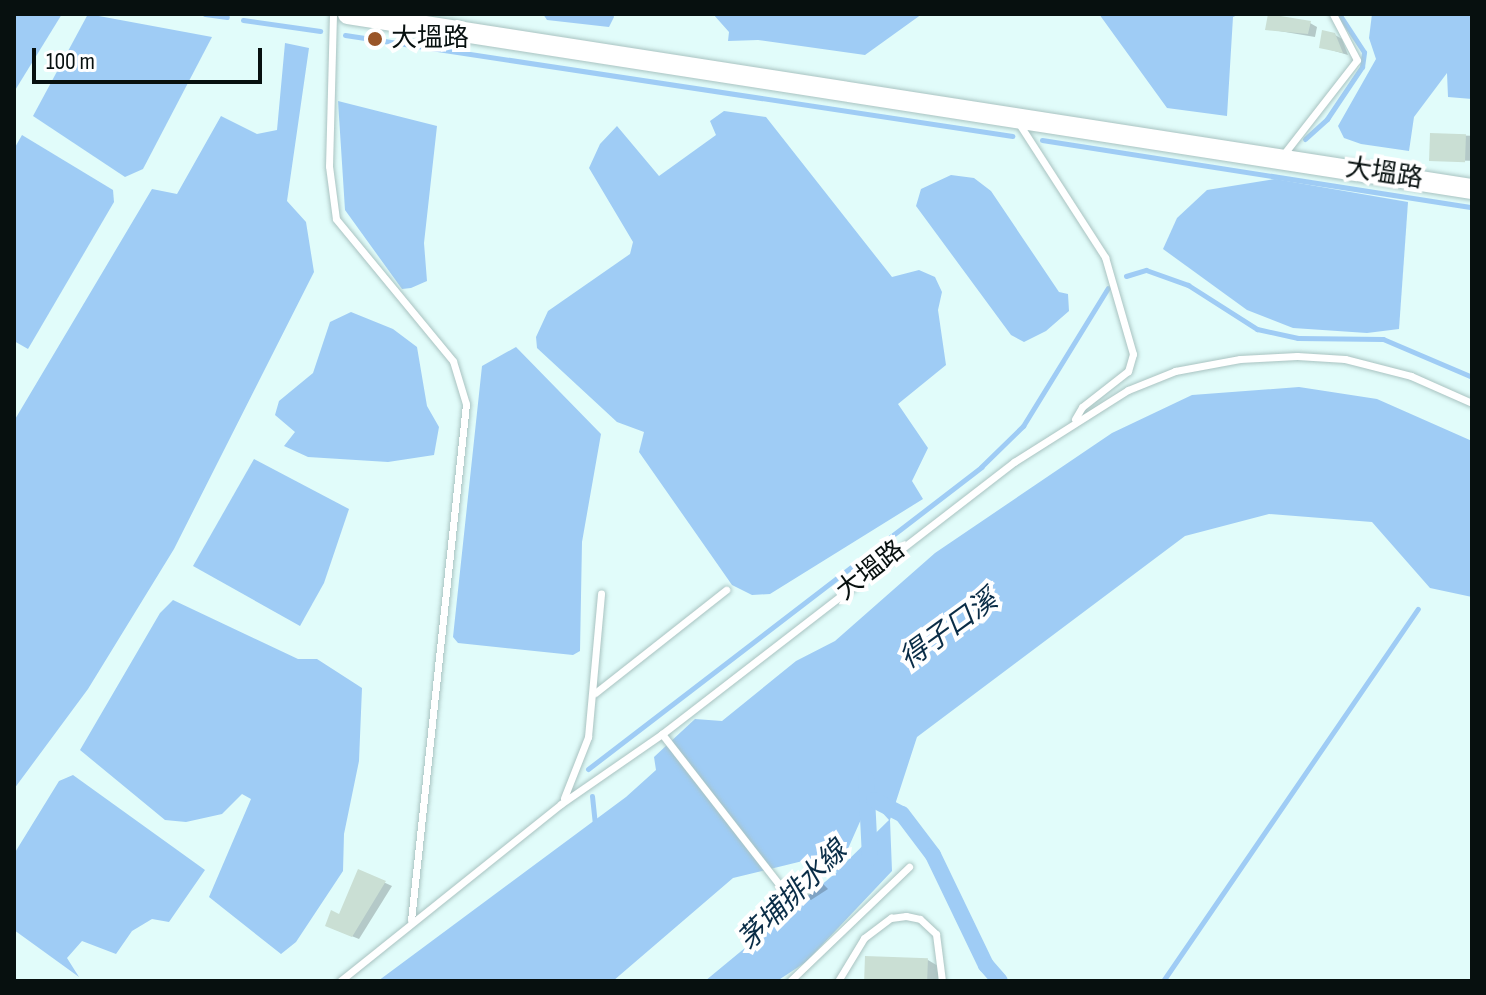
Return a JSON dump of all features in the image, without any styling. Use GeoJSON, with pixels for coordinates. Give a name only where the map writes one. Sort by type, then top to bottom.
{"type":"FeatureCollection","features":[{"type":"Feature","properties":{"kind":"street","name":"大塭路"},"geometry":{"type":"LineString","coordinates":[[348,14],[1472,189]]}},
{"type":"Feature","properties":{"kind":"lane"},"geometry":{"type":"LineString","coordinates":[[333,14],[329,166],[336,219],[453,361],[466,404],[411,920]]}},
{"type":"Feature","properties":{"kind":"lane"},"geometry":{"type":"LineString","coordinates":[[1281,157],[1357,60],[1333,14]]}},
{"type":"Feature","properties":{"kind":"lane"},"geometry":{"type":"LineString","coordinates":[[1014,116],[1105,257],[1133,354],[1128,371],[1082,407],[1074,421]]}},
{"type":"Feature","properties":{"kind":"lane","name":"大塭路"},"geometry":{"type":"LineString","coordinates":[[340,981],[411,920],[507,851],[561,804],[662,734],[1074,421],[1175,371],[1240,359],[1297,356],[1345,359],[1411,376],[1472,403]]}},
{"type":"Feature","properties":{"kind":"lane"},"geometry":{"type":"LineString","coordinates":[[595,693],[726,590]]}},
{"type":"Feature","properties":{"kind":"lane"},"geometry":{"type":"LineString","coordinates":[[561,804],[588,737],[595,693],[601,594]]}},
{"type":"Feature","properties":{"kind":"lane"},"geometry":{"type":"LineString","coordinates":[[662,734],[788,896]]}},
{"type":"Feature","properties":{"kind":"lane"},"geometry":{"type":"LineString","coordinates":[[790,981],[909,867]]}},
{"type":"Feature","properties":{"kind":"lane"},"geometry":{"type":"LineString","coordinates":[[838,981],[864,938],[891,918],[906,916],[920,919],[936,934],[942,981]]}},
{"type":"Feature","properties":{"kind":"water"},"geometry":{"type":"Polygon","coordinates":[[[14,14],[62,14],[14,92],[14,14]]]}},
{"type":"Feature","properties":{"kind":"water"},"geometry":{"type":"Polygon","coordinates":[[[88,14],[212,37],[143,169],[125,177],[33,116],[88,14]]]}},
{"type":"Feature","properties":{"kind":"water"},"geometry":{"type":"Polygon","coordinates":[[[543,14],[613,14],[614,17],[609,27],[547,20],[543,14]]]}},
{"type":"Feature","properties":{"kind":"water"},"geometry":{"type":"Polygon","coordinates":[[[713,14],[922,14],[865,55],[758,40],[728,41],[729,32],[713,14]]]}},
{"type":"Feature","properties":{"kind":"water"},"geometry":{"type":"Polygon","coordinates":[[[1099,14],[1240,14],[1233,17],[1227,116],[1167,108],[1099,14]]]}},
{"type":"Feature","properties":{"kind":"water"},"geometry":{"type":"Polygon","coordinates":[[[1372,14],[1472,14],[1472,99],[1448,97],[1447,73],[1414,117],[1409,151],[1361,144],[1344,138],[1338,126],[1376,59],[1369,38],[1372,14]]]}},
{"type":"Feature","properties":{"kind":"water"},"geometry":{"type":"Polygon","coordinates":[[[285,43],[309,48],[287,201],[306,222],[314,272],[174,549],[88,689],[14,789],[14,421],[152,189],[177,194],[221,116],[257,134],[277,130],[285,43]]]}},
{"type":"Feature","properties":{"kind":"water"},"geometry":{"type":"Polygon","coordinates":[[[338,101],[437,126],[424,243],[427,281],[402,289],[345,210],[338,101]]]}},
{"type":"Feature","properties":{"kind":"water"},"geometry":{"type":"Polygon","coordinates":[[[724,111],[766,117],[892,277],[919,270],[935,277],[942,292],[938,310],[946,365],[898,404],[928,448],[912,481],[923,499],[770,594],[752,595],[732,585],[639,452],[644,432],[617,422],[537,348],[536,337],[548,311],[630,254],[633,242],[589,168],[600,144],[617,126],[659,176],[716,135],[710,121],[724,111]]]}},
{"type":"Feature","properties":{"kind":"water"},"geometry":{"type":"Polygon","coordinates":[[[22,135],[113,190],[114,202],[28,349],[14,341],[14,149],[22,135]]]}},
{"type":"Feature","properties":{"kind":"water"},"geometry":{"type":"Polygon","coordinates":[[[951,175],[974,178],[991,191],[1059,292],[1068,294],[1069,311],[1046,331],[1024,342],[1011,335],[916,206],[921,189],[951,175]]]}},
{"type":"Feature","properties":{"kind":"water"},"geometry":{"type":"Polygon","coordinates":[[[1275,179],[1408,202],[1399,329],[1367,333],[1293,328],[1247,310],[1163,249],[1177,218],[1207,190],[1275,179]]]}},
{"type":"Feature","properties":{"kind":"water"},"geometry":{"type":"Polygon","coordinates":[[[351,312],[393,329],[417,347],[427,406],[439,427],[434,455],[388,462],[308,457],[284,446],[295,432],[275,415],[279,401],[313,373],[330,322],[351,312]]]}},
{"type":"Feature","properties":{"kind":"water"},"geometry":{"type":"Polygon","coordinates":[[[516,347],[601,434],[582,542],[580,651],[573,655],[458,643],[453,637],[482,366],[516,347]]]}},
{"type":"Feature","properties":{"kind":"water","name":"得子口溪"},"geometry":{"type":"Polygon","coordinates":[[[1299,387],[1377,399],[1472,441],[1472,597],[1430,588],[1372,522],[1269,514],[1185,536],[917,737],[890,820],[892,871],[806,962],[777,981],[705,981],[837,872],[819,857],[733,878],[613,981],[378,981],[626,797],[656,770],[654,757],[695,719],[722,721],[796,661],[835,641],[935,553],[1112,433],[1192,395],[1299,387]],[[870,799],[839,869],[889,820],[870,799]]]}},
{"type":"Feature","properties":{"kind":"water"},"geometry":{"type":"Polygon","coordinates":[[[254,459],[349,509],[324,583],[300,626],[193,566],[254,459]]]}},
{"type":"Feature","properties":{"kind":"water"},"geometry":{"type":"Polygon","coordinates":[[[173,600],[298,659],[317,659],[362,688],[359,761],[344,834],[343,871],[296,942],[281,954],[209,897],[251,799],[242,794],[222,814],[186,822],[165,820],[80,750],[160,613],[173,600]]]}},
{"type":"Feature","properties":{"kind":"water"},"geometry":{"type":"Polygon","coordinates":[[[73,775],[205,870],[169,922],[152,919],[132,931],[116,954],[82,941],[67,958],[79,977],[14,930],[14,854],[59,781],[73,775]]]}},
{"type":"Feature","properties":{"kind":"building"},"geometry":{"type":"Polygon","coordinates":[[[1268,14],[1311,21],[1308,34],[1265,30],[1268,14]]]}},
{"type":"Feature","properties":{"kind":"building"},"geometry":{"type":"Polygon","coordinates":[[[1322,30],[1335,33],[1343,53],[1319,48],[1322,30]]]}},
{"type":"Feature","properties":{"kind":"building"},"geometry":{"type":"Polygon","coordinates":[[[1430,133],[1466,134],[1465,162],[1429,161],[1430,133]]]}},
{"type":"Feature","properties":{"kind":"building"},"geometry":{"type":"Polygon","coordinates":[[[809,867],[823,885],[803,897],[789,883],[809,867]]]}},
{"type":"Feature","properties":{"kind":"building"},"geometry":{"type":"Polygon","coordinates":[[[358,869],[386,881],[352,937],[325,926],[331,910],[339,914],[358,869]]]}},
{"type":"Feature","properties":{"kind":"building"},"geometry":{"type":"Polygon","coordinates":[[[865,956],[928,958],[927,981],[864,981],[865,956]]]}},
{"type":"Feature","properties":{"kind":"waterway"},"geometry":{"type":"LineString","coordinates":[[205,14],[227,17]]}},
{"type":"Feature","properties":{"kind":"waterway"},"geometry":{"type":"LineString","coordinates":[[1305,139],[1327,119],[1362,67],[1364,52],[1339,14]]}},
{"type":"Feature","properties":{"kind":"waterway"},"geometry":{"type":"LineString","coordinates":[[243,20],[320,31]]}},
{"type":"Feature","properties":{"kind":"waterway"},"geometry":{"type":"LineString","coordinates":[[345,35],[1012,136]]}},
{"type":"Feature","properties":{"kind":"waterway"},"geometry":{"type":"LineString","coordinates":[[1042,140],[1472,207]]}},
{"type":"Feature","properties":{"kind":"waterway"},"geometry":{"type":"LineString","coordinates":[[1126,276],[1146,270],[1188,285],[1257,329],[1298,338],[1383,339],[1472,377]]}},
{"type":"Feature","properties":{"kind":"waterway"},"geometry":{"type":"LineString","coordinates":[[588,769],[981,467],[1023,426],[1108,288]]}},
{"type":"Feature","properties":{"kind":"waterway"},"geometry":{"type":"LineString","coordinates":[[1163,981],[1418,609]]}},
{"type":"Feature","properties":{"kind":"waterway","name":"茅埔排水線"},"geometry":{"type":"LineString","coordinates":[[866,778],[870,858]]}},
{"type":"Feature","properties":{"kind":"waterway"},"geometry":{"type":"LineString","coordinates":[[592,796],[595,824]]}},
{"type":"Feature","properties":{"kind":"waterway"},"geometry":{"type":"LineString","coordinates":[[874,800],[902,814],[933,855],[986,965],[1000,981]]}},
{"type":"Feature","properties":{"kind":"place","name":"大塭路"},"geometry":{"type":"Point","coordinates":[375,39]}}]}
